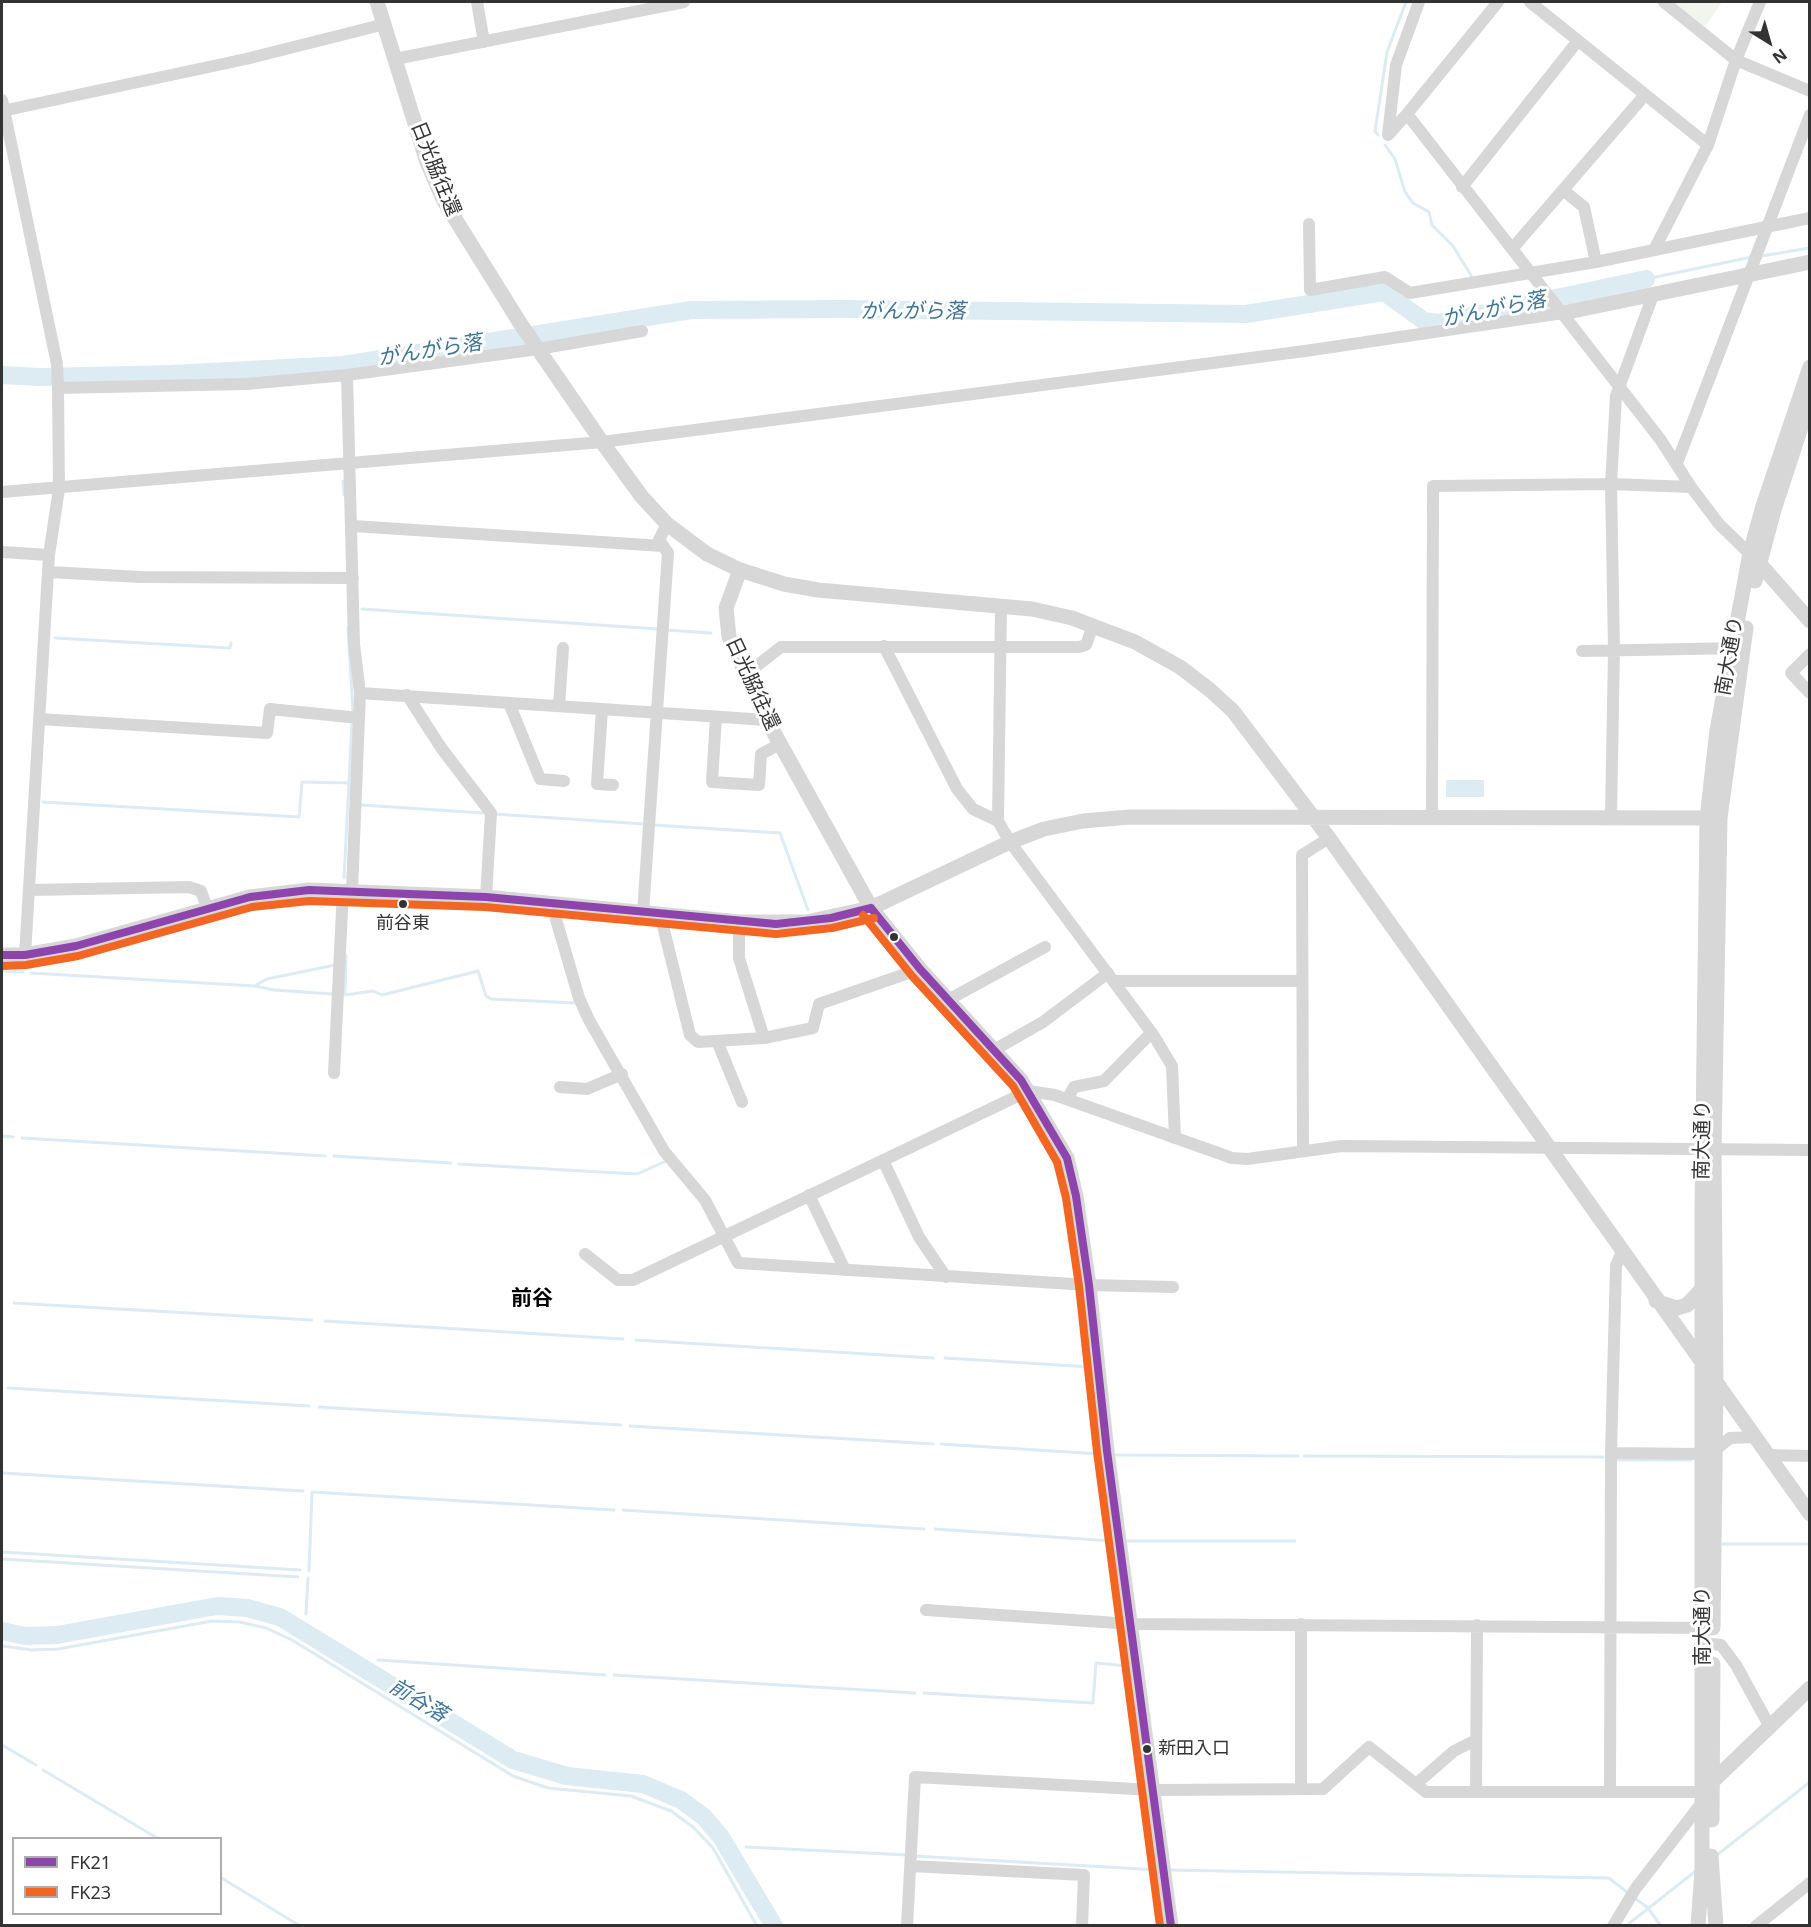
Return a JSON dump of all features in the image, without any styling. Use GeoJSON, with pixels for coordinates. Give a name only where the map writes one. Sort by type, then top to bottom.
{"type":"FeatureCollection","features":[{"type":"Feature","properties":{"kind":"street","name":"日光脇往還"},"geometry":{"type":"LineString","coordinates":[[377,2],[428,162],[444,201],[536,346]]}},
{"type":"Feature","properties":{"kind":"street"},"geometry":{"type":"LineString","coordinates":[[477,2],[484,42]]}},
{"type":"Feature","properties":{"kind":"street"},"geometry":{"type":"LineString","coordinates":[[395,59],[684,2]]}},
{"type":"Feature","properties":{"kind":"street"},"geometry":{"type":"LineString","coordinates":[[1419,2],[1396,65],[1388,135],[1498,2]]}},
{"type":"Feature","properties":{"kind":"street"},"geometry":{"type":"LineString","coordinates":[[1530,2],[1644,96],[1708,145]]}},
{"type":"Feature","properties":{"kind":"street"},"geometry":{"type":"LineString","coordinates":[[1664,2],[1736,60],[1809,90]]}},
{"type":"Feature","properties":{"kind":"street"},"geometry":{"type":"LineString","coordinates":[[1654,250],[1708,145],[1736,60],[1760,2]]}},
{"type":"Feature","properties":{"kind":"street"},"geometry":{"type":"LineString","coordinates":[[25,955],[49,555],[59,489],[58,386],[57,365],[2,107],[246,58],[385,24]]}},
{"type":"Feature","properties":{"kind":"street"},"geometry":{"type":"LineString","coordinates":[[1462,187],[1577,42]]}},
{"type":"Feature","properties":{"kind":"street"},"geometry":{"type":"LineString","coordinates":[[1512,249],[1644,96]]}},
{"type":"Feature","properties":{"kind":"street"},"geometry":{"type":"LineString","coordinates":[[1407,114],[1529,273],[1563,313],[1677,463],[1691,487],[1719,524],[1754,558],[1809,621]]}},
{"type":"Feature","properties":{"kind":"street"},"geometry":{"type":"LineString","coordinates":[[1677,463],[1809,115]]}},
{"type":"Feature","properties":{"kind":"street"},"geometry":{"type":"LineString","coordinates":[[1563,190],[1584,207],[1596,262]]}},
{"type":"Feature","properties":{"kind":"street"},"geometry":{"type":"LineString","coordinates":[[1309,224],[1310,290],[1385,277],[1410,293],[1596,262],[1809,218]]}},
{"type":"Feature","properties":{"kind":"street"},"geometry":{"type":"LineString","coordinates":[[2,492],[349,465],[602,442],[1317,349],[1563,313],[1809,262]]}},
{"type":"Feature","properties":{"kind":"street"},"geometry":{"type":"LineString","coordinates":[[1611,817],[1614,650],[1611,484],[1618,388],[1653,295]]}},
{"type":"Feature","properties":{"kind":"street"},"geometry":{"type":"LineString","coordinates":[[58,386],[246,384],[347,375],[642,331]]}},
{"type":"Feature","properties":{"kind":"street"},"geometry":{"type":"LineString","coordinates":[[536,346],[642,498],[667,524],[707,554],[740,570],[784,584],[818,590],[1054,613],[1093,625],[1158,654],[1210,690],[1233,711],[1329,838],[1809,1514]]}},
{"type":"Feature","properties":{"kind":"street","name":"南大通り"},"geometry":{"type":"LineString","coordinates":[[1716,1926],[1706,1861],[1704,1793],[1709,1452],[1703,1367],[1703,1288],[1709,1150],[1713,818],[1717,730],[1737,648],[1754,558],[1805,409],[1809,367]]}},
{"type":"Feature","properties":{"kind":"street"},"geometry":{"type":"LineString","coordinates":[[334,1073],[360,693],[354,644],[353,526],[347,375]]}},
{"type":"Feature","properties":{"kind":"street"},"geometry":{"type":"LineString","coordinates":[[1431,819],[1433,486],[1611,484],[1691,487]]}},
{"type":"Feature","properties":{"kind":"street"},"geometry":{"type":"LineString","coordinates":[[643,912],[668,553],[658,540],[667,524]]}},
{"type":"Feature","properties":{"kind":"street"},"geometry":{"type":"LineString","coordinates":[[353,526],[663,546]]}},
{"type":"Feature","properties":{"kind":"street"},"geometry":{"type":"LineString","coordinates":[[2,552],[49,555]]}},
{"type":"Feature","properties":{"kind":"street","name":"日光脇往還"},"geometry":{"type":"LineString","coordinates":[[740,570],[725,615],[729,636],[767,720],[871,908],[920,969],[1028,1091],[1067,1158],[1076,1196],[1089,1285],[1107,1451],[1171,1926]]}},
{"type":"Feature","properties":{"kind":"street"},"geometry":{"type":"LineString","coordinates":[[49,572],[140,577],[353,578]]}},
{"type":"Feature","properties":{"kind":"street"},"geometry":{"type":"LineString","coordinates":[[1000,607],[999,821],[1010,842],[1111,977],[1172,1066],[1175,1138]]}},
{"type":"Feature","properties":{"kind":"street"},"geometry":{"type":"LineString","coordinates":[[745,675],[782,647],[1079,647],[1086,645],[1093,625]]}},
{"type":"Feature","properties":{"kind":"street"},"geometry":{"type":"LineString","coordinates":[[884,646],[957,789],[973,809],[999,821]]}},
{"type":"Feature","properties":{"kind":"street"},"geometry":{"type":"LineString","coordinates":[[559,706],[563,648]]}},
{"type":"Feature","properties":{"kind":"street"},"geometry":{"type":"LineString","coordinates":[[1582,651],[1737,648]]}},
{"type":"Feature","properties":{"kind":"street"},"geometry":{"type":"LineString","coordinates":[[1809,654],[1791,673],[1809,693]]}},
{"type":"Feature","properties":{"kind":"street"},"geometry":{"type":"LineString","coordinates":[[360,693],[767,720]]}},
{"type":"Feature","properties":{"kind":"street"},"geometry":{"type":"LineString","coordinates":[[407,695],[442,749],[491,813],[486,897]]}},
{"type":"Feature","properties":{"kind":"street"},"geometry":{"type":"LineString","coordinates":[[509,703],[540,779],[564,781]]}},
{"type":"Feature","properties":{"kind":"street"},"geometry":{"type":"LineString","coordinates":[[39,719],[267,733],[270,709],[359,718]]}},
{"type":"Feature","properties":{"kind":"street"},"geometry":{"type":"LineString","coordinates":[[602,709],[597,784],[613,785]]}},
{"type":"Feature","properties":{"kind":"street"},"geometry":{"type":"LineString","coordinates":[[716,717],[712,782],[759,785],[761,754],[780,744]]}},
{"type":"Feature","properties":{"kind":"street"},"geometry":{"type":"LineString","coordinates":[[2,956],[25,955],[76,946],[207,908],[283,892],[348,890],[486,897],[739,922],[806,922],[871,908],[1010,842],[1044,829],[1083,821],[1130,817],[1713,818]]}},
{"type":"Feature","properties":{"kind":"street"},"geometry":{"type":"LineString","coordinates":[[1303,1150],[1302,855],[1329,838]]}},
{"type":"Feature","properties":{"kind":"street"},"geometry":{"type":"LineString","coordinates":[[30,890],[189,887],[201,891],[207,908]]}},
{"type":"Feature","properties":{"kind":"street"},"geometry":{"type":"LineString","coordinates":[[551,902],[579,998],[589,1020],[622,1074],[664,1151],[705,1200],[738,1263],[1089,1285],[1173,1287]]}},
{"type":"Feature","properties":{"kind":"street"},"geometry":{"type":"LineString","coordinates":[[660,914],[690,1035],[698,1042],[764,1038],[813,1028],[819,1004],[920,969]]}},
{"type":"Feature","properties":{"kind":"street"},"geometry":{"type":"LineString","coordinates":[[739,922],[739,958],[764,1038]]}},
{"type":"Feature","properties":{"kind":"street"},"geometry":{"type":"LineString","coordinates":[[948,1000],[1045,947]]}},
{"type":"Feature","properties":{"kind":"street"},"geometry":{"type":"LineString","coordinates":[[994,1050],[1043,1022],[1111,977],[1302,981]]}},
{"type":"Feature","properties":{"kind":"street"},"geometry":{"type":"LineString","coordinates":[[1067,1099],[1074,1087],[1104,1081],[1151,1033]]}},
{"type":"Feature","properties":{"kind":"street"},"geometry":{"type":"LineString","coordinates":[[717,1041],[742,1102]]}},
{"type":"Feature","properties":{"kind":"street"},"geometry":{"type":"LineString","coordinates":[[560,1087],[587,1089],[622,1074]]}},
{"type":"Feature","properties":{"kind":"street"},"geometry":{"type":"LineString","coordinates":[[585,1254],[618,1280],[633,1280],[1028,1091],[1067,1099],[1232,1158],[1247,1159],[1342,1146],[1809,1150]]}},
{"type":"Feature","properties":{"kind":"street","name":"南大通り"},"geometry":{"type":"LineString","coordinates":[[1709,1150],[1716,1385],[1709,1452]]}},
{"type":"Feature","properties":{"kind":"street"},"geometry":{"type":"LineString","coordinates":[[883,1160],[919,1236],[946,1277]]}},
{"type":"Feature","properties":{"kind":"street"},"geometry":{"type":"LineString","coordinates":[[809,1195],[845,1270]]}},
{"type":"Feature","properties":{"kind":"street"},"geometry":{"type":"LineString","coordinates":[[1610,1791],[1611,1453],[1616,1266],[1622,1253]]}},
{"type":"Feature","properties":{"kind":"street"},"geometry":{"type":"LineString","coordinates":[[1656,1301],[1677,1308],[1687,1305],[1703,1288]]}},
{"type":"Feature","properties":{"kind":"street"},"geometry":{"type":"LineString","coordinates":[[1611,1453],[1709,1452],[1730,1438],[1754,1437]]}},
{"type":"Feature","properties":{"kind":"street"},"geometry":{"type":"LineString","coordinates":[[1767,1455],[1809,1456]]}},
{"type":"Feature","properties":{"kind":"street"},"geometry":{"type":"LineString","coordinates":[[926,1610],[1132,1624],[1708,1628]]}},
{"type":"Feature","properties":{"kind":"street"},"geometry":{"type":"LineString","coordinates":[[1301,1624],[1301,1789]]}},
{"type":"Feature","properties":{"kind":"street"},"geometry":{"type":"LineString","coordinates":[[1476,1791],[1477,1625]]}},
{"type":"Feature","properties":{"kind":"street","name":"南大通り"},"geometry":{"type":"LineString","coordinates":[[1698,1926],[1706,1861],[1704,1793],[1713,1644],[1708,1628]]}},
{"type":"Feature","properties":{"kind":"street"},"geometry":{"type":"LineString","coordinates":[[1713,1644],[1721,1645],[1736,1665],[1770,1726]]}},
{"type":"Feature","properties":{"kind":"street"},"geometry":{"type":"LineString","coordinates":[[1613,1926],[1635,1890],[1704,1793],[1809,1688]]}},
{"type":"Feature","properties":{"kind":"street"},"geometry":{"type":"LineString","coordinates":[[1416,1784],[1454,1751],[1476,1740]]}},
{"type":"Feature","properties":{"kind":"street"},"geometry":{"type":"LineString","coordinates":[[907,1926],[915,1777],[1154,1790],[1323,1789],[1369,1748],[1426,1792],[1704,1793]]}},
{"type":"Feature","properties":{"kind":"street"},"geometry":{"type":"LineString","coordinates":[[911,1864],[1084,1875],[1082,1926]]}},
{"type":"Feature","properties":{"kind":"street"},"geometry":{"type":"LineString","coordinates":[[1756,1926],[1809,1883]]}},
{"type":"Feature","properties":{"kind":"shaded area"},"geometry":{"type":"Polygon","coordinates":[[[1673,2],[1722,2],[1705,27],[1673,2]]]}},
{"type":"Feature","properties":{"kind":"shaded area"},"geometry":{"type":"Polygon","coordinates":[[[1446,780],[1484,780],[1484,797],[1446,797],[1446,780]]]}},
{"type":"Feature","properties":{"kind":"waterway"},"geometry":{"type":"LineString","coordinates":[[1378,135],[1375,131],[1387,52],[1406,2]]}},
{"type":"Feature","properties":{"kind":"waterway"},"geometry":{"type":"LineString","coordinates":[[1385,145],[1395,159],[1405,192],[1413,203],[1429,212],[1432,225],[1453,246],[1472,277]]}},
{"type":"Feature","properties":{"kind":"waterway","name":"がんがら落"},"geometry":{"type":"LineString","coordinates":[[1761,256],[1810,248]]}},
{"type":"Feature","properties":{"kind":"waterway","name":"がんがら落"},"geometry":{"type":"LineString","coordinates":[[1646,279],[1752,257]]}},
{"type":"Feature","properties":{"kind":"waterway","name":"がんがら落"},"geometry":{"type":"LineString","coordinates":[[2,375],[40,377],[172,374],[343,365],[691,310],[843,309],[1246,314],[1384,292],[1424,321],[1438,323],[1646,279]]}},
{"type":"Feature","properties":{"kind":"waterway"},"geometry":{"type":"LineString","coordinates":[[343,481],[344,495]]}},
{"type":"Feature","properties":{"kind":"waterway"},"geometry":{"type":"LineString","coordinates":[[362,609],[658,629]]}},
{"type":"Feature","properties":{"kind":"waterway"},"geometry":{"type":"LineString","coordinates":[[348,628],[353,713]]}},
{"type":"Feature","properties":{"kind":"waterway"},"geometry":{"type":"LineString","coordinates":[[666,630],[711,633]]}},
{"type":"Feature","properties":{"kind":"waterway"},"geometry":{"type":"LineString","coordinates":[[55,638],[230,648],[231,643]]}},
{"type":"Feature","properties":{"kind":"waterway"},"geometry":{"type":"LineString","coordinates":[[344,878],[352,723]]}},
{"type":"Feature","properties":{"kind":"waterway"},"geometry":{"type":"LineString","coordinates":[[43,802],[299,817],[302,782],[350,783]]}},
{"type":"Feature","properties":{"kind":"waterway"},"geometry":{"type":"LineString","coordinates":[[362,805],[483,813]]}},
{"type":"Feature","properties":{"kind":"waterway"},"geometry":{"type":"LineString","coordinates":[[495,814],[644,824]]}},
{"type":"Feature","properties":{"kind":"waterway"},"geometry":{"type":"LineString","coordinates":[[654,825],[780,833],[808,910]]}},
{"type":"Feature","properties":{"kind":"waterway"},"geometry":{"type":"LineString","coordinates":[[346,956],[345,995],[373,991],[382,995],[478,971],[486,996],[491,999],[576,1003]]}},
{"type":"Feature","properties":{"kind":"waterway"},"geometry":{"type":"LineString","coordinates":[[256,985],[267,979],[335,965]]}},
{"type":"Feature","properties":{"kind":"waterway"},"geometry":{"type":"LineString","coordinates":[[2,971],[23,972]]}},
{"type":"Feature","properties":{"kind":"waterway"},"geometry":{"type":"LineString","coordinates":[[31,973],[255,986],[274,990],[333,994]]}},
{"type":"Feature","properties":{"kind":"waterway"},"geometry":{"type":"LineString","coordinates":[[2,1136],[13,1137]]}},
{"type":"Feature","properties":{"kind":"waterway"},"geometry":{"type":"LineString","coordinates":[[22,1138],[325,1156]]}},
{"type":"Feature","properties":{"kind":"waterway"},"geometry":{"type":"LineString","coordinates":[[334,1156],[451,1163]]}},
{"type":"Feature","properties":{"kind":"waterway"},"geometry":{"type":"LineString","coordinates":[[459,1164],[637,1174],[666,1161]]}},
{"type":"Feature","properties":{"kind":"waterway"},"geometry":{"type":"LineString","coordinates":[[14,1303],[312,1320]]}},
{"type":"Feature","properties":{"kind":"waterway"},"geometry":{"type":"LineString","coordinates":[[325,1321],[623,1339]]}},
{"type":"Feature","properties":{"kind":"waterway"},"geometry":{"type":"LineString","coordinates":[[636,1340],[933,1358]]}},
{"type":"Feature","properties":{"kind":"waterway"},"geometry":{"type":"LineString","coordinates":[[945,1358],[1091,1367]]}},
{"type":"Feature","properties":{"kind":"waterway"},"geometry":{"type":"LineString","coordinates":[[8,1388],[309,1406]]}},
{"type":"Feature","properties":{"kind":"waterway"},"geometry":{"type":"LineString","coordinates":[[319,1407],[621,1425]]}},
{"type":"Feature","properties":{"kind":"waterway"},"geometry":{"type":"LineString","coordinates":[[630,1426],[933,1444]]}},
{"type":"Feature","properties":{"kind":"waterway"},"geometry":{"type":"LineString","coordinates":[[941,1444],[1101,1454]]}},
{"type":"Feature","properties":{"kind":"waterway"},"geometry":{"type":"LineString","coordinates":[[1116,1455],[1298,1456]]}},
{"type":"Feature","properties":{"kind":"waterway"},"geometry":{"type":"LineString","coordinates":[[1304,1456],[1603,1457]]}},
{"type":"Feature","properties":{"kind":"waterway"},"geometry":{"type":"LineString","coordinates":[[1617,1460],[1691,1460]]}},
{"type":"Feature","properties":{"kind":"waterway"},"geometry":{"type":"LineString","coordinates":[[2,1473],[303,1491]]}},
{"type":"Feature","properties":{"kind":"waterway"},"geometry":{"type":"LineString","coordinates":[[309,1571],[312,1492],[614,1510]]}},
{"type":"Feature","properties":{"kind":"waterway"},"geometry":{"type":"LineString","coordinates":[[623,1510],[924,1529]]}},
{"type":"Feature","properties":{"kind":"waterway"},"geometry":{"type":"LineString","coordinates":[[935,1529],[1112,1541]]}},
{"type":"Feature","properties":{"kind":"waterway"},"geometry":{"type":"LineString","coordinates":[[1128,1541],[1295,1541]]}},
{"type":"Feature","properties":{"kind":"waterway"},"geometry":{"type":"LineString","coordinates":[[1723,1544],[1810,1544]]}},
{"type":"Feature","properties":{"kind":"waterway"},"geometry":{"type":"LineString","coordinates":[[2,1552],[300,1570]]}},
{"type":"Feature","properties":{"kind":"waterway"},"geometry":{"type":"LineString","coordinates":[[2,1559],[298,1577]]}},
{"type":"Feature","properties":{"kind":"waterway"},"geometry":{"type":"LineString","coordinates":[[306,1614],[308,1578]]}},
{"type":"Feature","properties":{"kind":"waterway","name":"前谷落"},"geometry":{"type":"LineString","coordinates":[[2,1631],[25,1636],[57,1635],[217,1606],[247,1608],[280,1617],[513,1760],[567,1776],[643,1784],[681,1800],[704,1817],[721,1837],[774,1926]]}},
{"type":"Feature","properties":{"kind":"waterway"},"geometry":{"type":"LineString","coordinates":[[2,1646],[32,1650],[58,1649],[212,1621],[240,1622],[266,1628],[292,1640],[513,1776],[548,1788],[631,1796],[671,1811],[693,1827],[713,1848],[757,1926]]}},
{"type":"Feature","properties":{"kind":"waterway"},"geometry":{"type":"LineString","coordinates":[[378,1660],[605,1675]]}},
{"type":"Feature","properties":{"kind":"waterway"},"geometry":{"type":"LineString","coordinates":[[924,1693],[1093,1703],[1096,1663],[1128,1666]]}},
{"type":"Feature","properties":{"kind":"waterway"},"geometry":{"type":"LineString","coordinates":[[614,1675],[915,1693]]}},
{"type":"Feature","properties":{"kind":"waterway"},"geometry":{"type":"LineString","coordinates":[[2,1745],[36,1765]]}},
{"type":"Feature","properties":{"kind":"waterway"},"geometry":{"type":"LineString","coordinates":[[43,1770],[155,1837]]}},
{"type":"Feature","properties":{"kind":"waterway"},"geometry":{"type":"LineString","coordinates":[[1717,1855],[1810,1782]]}},
{"type":"Feature","properties":{"kind":"waterway"},"geometry":{"type":"LineString","coordinates":[[746,1847],[908,1855]]}},
{"type":"Feature","properties":{"kind":"waterway"},"geometry":{"type":"LineString","coordinates":[[914,1856],[1159,1870]]}},
{"type":"Feature","properties":{"kind":"waterway"},"geometry":{"type":"LineString","coordinates":[[1169,1870],[1609,1878],[1628,1893]]}},
{"type":"Feature","properties":{"kind":"waterway"},"geometry":{"type":"LineString","coordinates":[[1626,1926],[1697,1870]]}},
{"type":"Feature","properties":{"kind":"waterway"},"geometry":{"type":"LineString","coordinates":[[222,1878],[300,1926]]}},
{"type":"Feature","properties":{"kind":"waterway"},"geometry":{"type":"LineString","coordinates":[[1633,1897],[1648,1908],[1661,1926]]}},
{"type":"Feature","properties":{"kind":"transit line","name":"FK21"},"geometry":{"type":"LineString","coordinates":[[2,955],[25,955],[76,946],[250,897],[309,890],[486,897],[776,924],[831,918],[871,908]]}},
{"type":"Feature","properties":{"kind":"transit line","name":"FK23"},"geometry":{"type":"LineString","coordinates":[[2,966],[26,965],[78,956],[252,907],[309,901],[485,907],[776,934],[832,928],[874,918]]}},
{"type":"Feature","properties":{"kind":"transit line","name":"FK21"},"geometry":{"type":"LineString","coordinates":[[871,908],[920,969],[1021,1080],[1067,1158],[1076,1196],[1089,1285],[1107,1451],[1171,1926]]}},
{"type":"Feature","properties":{"kind":"transit line","name":"FK23"},"geometry":{"type":"LineString","coordinates":[[863,915],[912,976],[1013,1086],[1057,1162],[1066,1198],[1079,1286],[1097,1452],[1160,1926]]}},
{"type":"Feature","properties":{"kind":"place","name":"前谷東"},"geometry":{"type":"Point","coordinates":[403,904]}},
{"type":"Feature","properties":{"kind":"place","name":"新田入口"},"geometry":{"type":"Point","coordinates":[1147,1749]}},
{"type":"Feature","properties":{"kind":"district","name":"前谷"},"geometry":{"type":"Point","coordinates":[532,1299]}}]}
